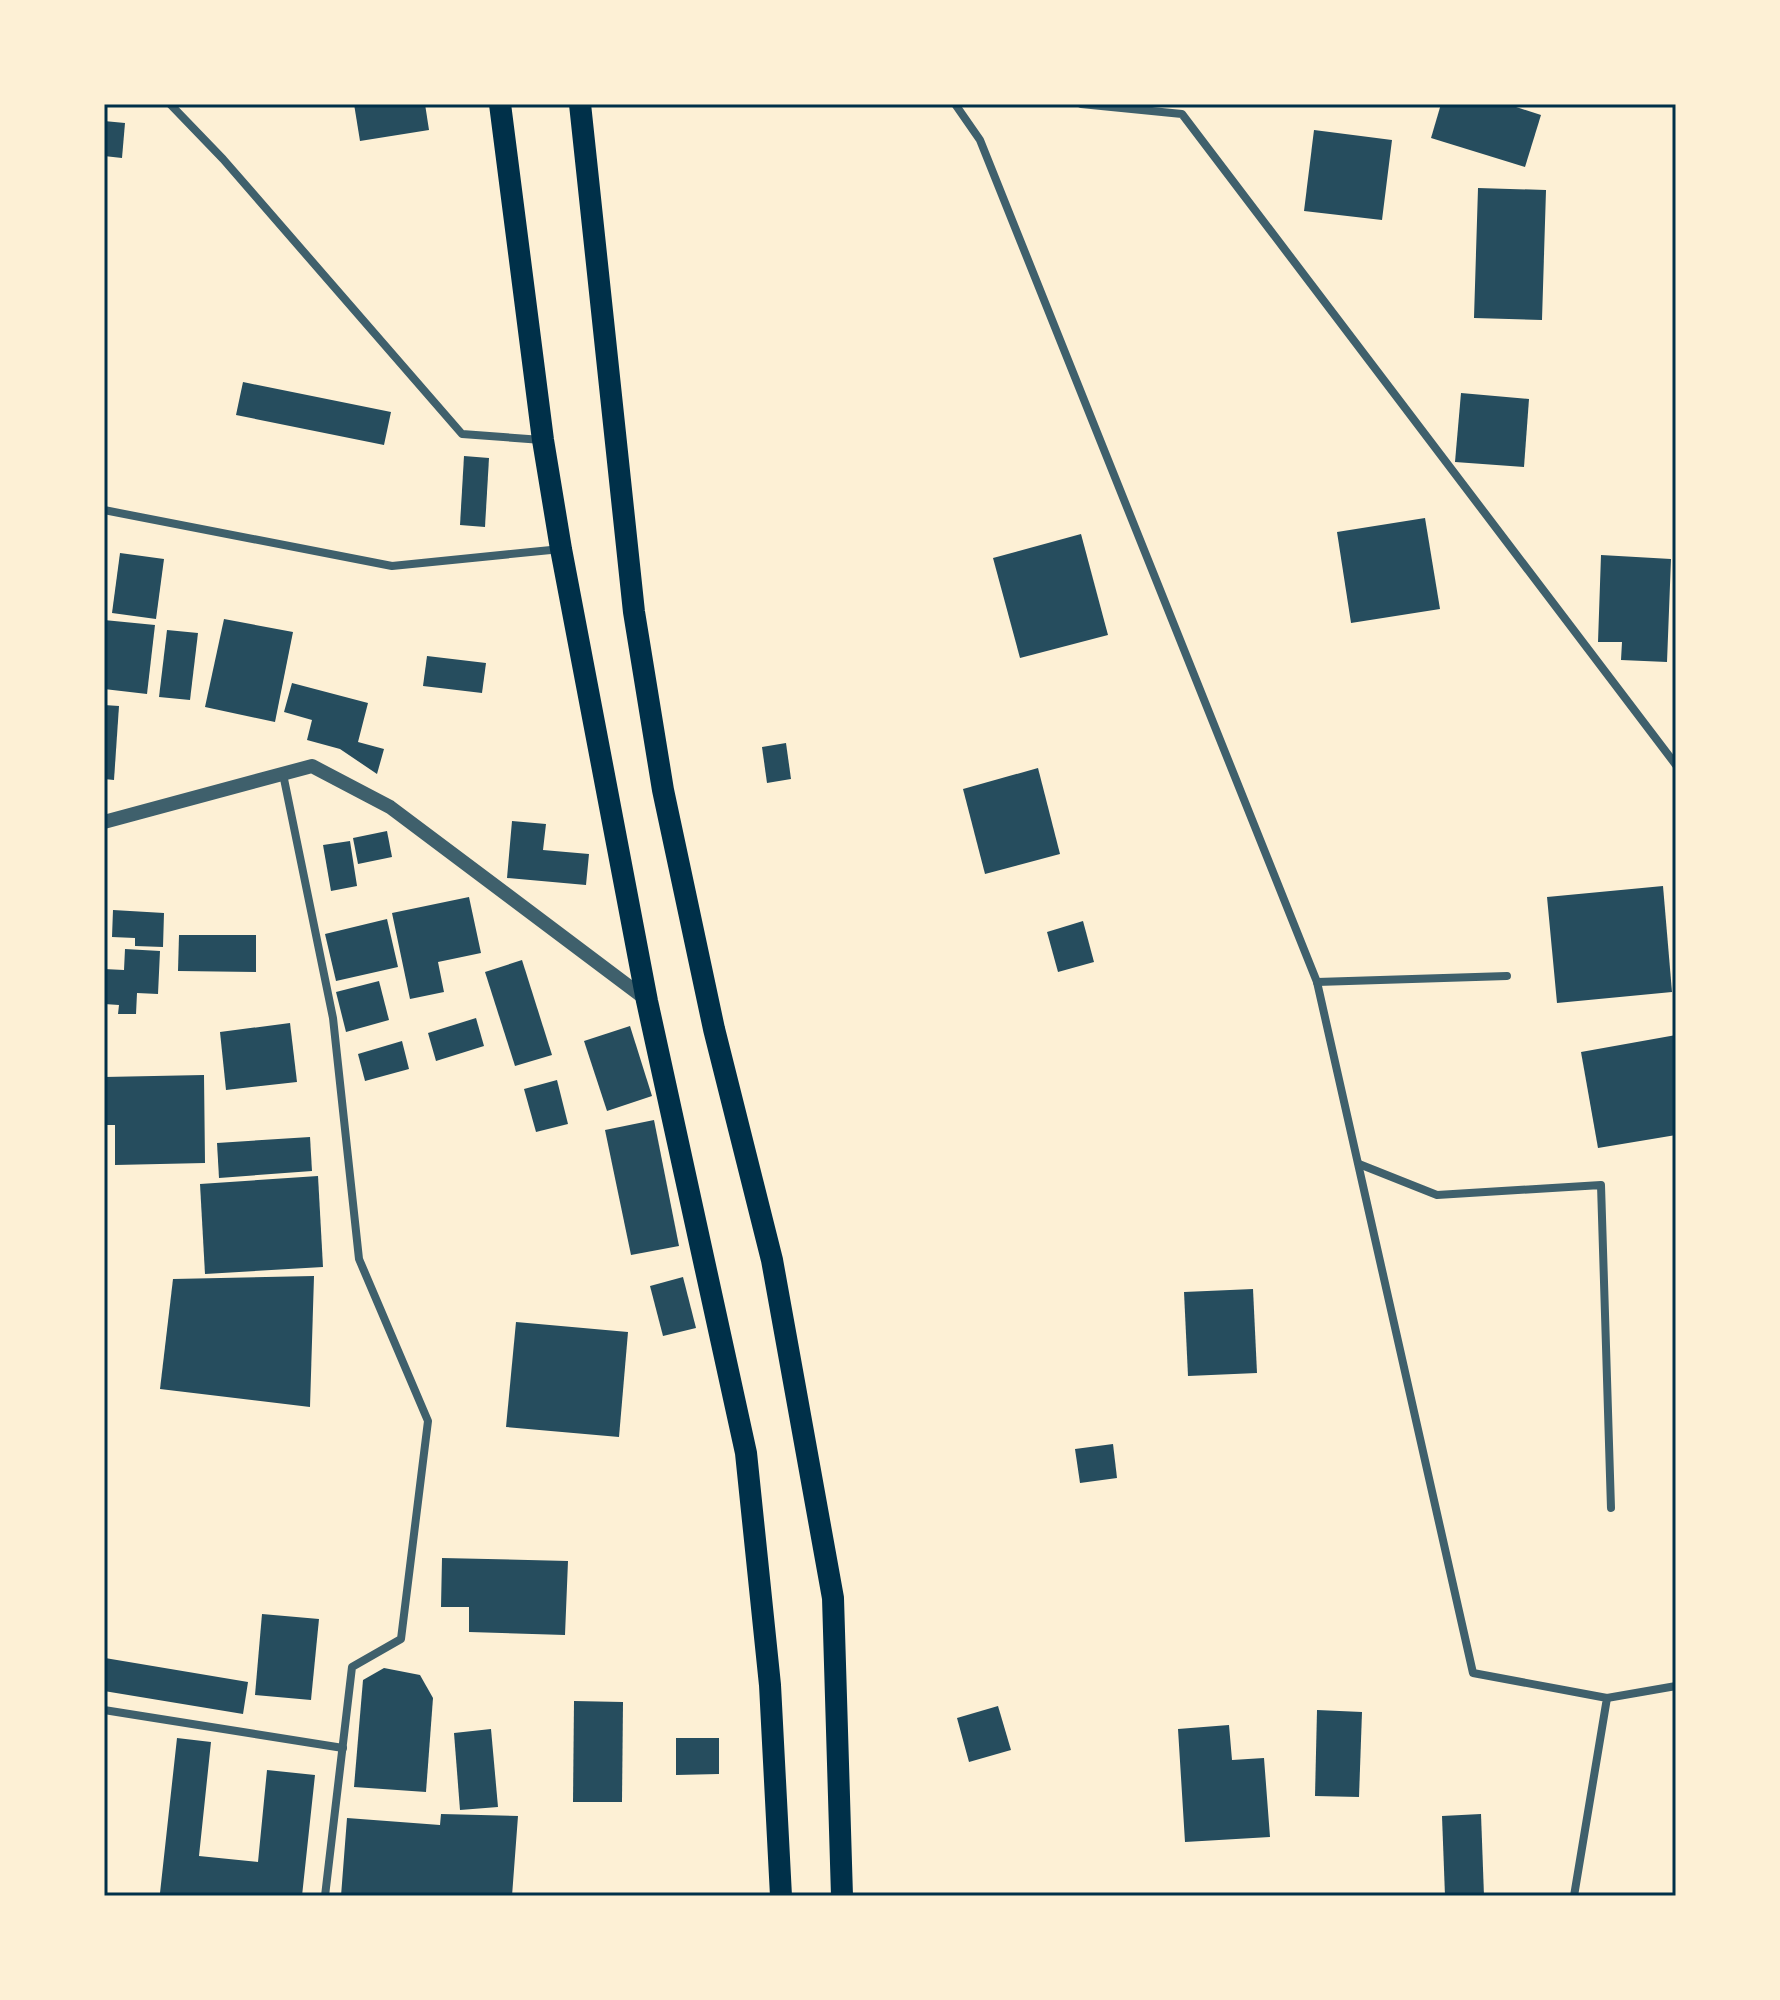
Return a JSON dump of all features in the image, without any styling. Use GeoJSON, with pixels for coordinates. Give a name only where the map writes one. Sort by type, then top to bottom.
{"type":"FeatureCollection","features":[{"type":"Feature","properties":{"kind":"highway"},"geometry":{"type":"LineString","coordinates":[[500,104],[543,440],[561,549],[647,1001],[746,1453],[770,1685],[781,1896]]}},
{"type":"Feature","properties":{"kind":"highway"},"geometry":{"type":"LineString","coordinates":[[580,104],[634,612],[661,775],[714,1029],[772,1260],[833,1598],[842,1896]]}},
{"type":"Feature","properties":{"kind":"street"},"geometry":{"type":"LineString","coordinates":[[170,104],[223,159],[462,434],[543,440]]}},
{"type":"Feature","properties":{"kind":"street"},"geometry":{"type":"LineString","coordinates":[[955,104],[980,140],[1317,982],[1473,1673],[1607,1698],[1676,1686]]}},
{"type":"Feature","properties":{"kind":"street"},"geometry":{"type":"LineString","coordinates":[[1081,104],[1182,114],[1676,765]]}},
{"type":"Feature","properties":{"kind":"street"},"geometry":{"type":"LineString","coordinates":[[104,510],[392,566],[561,549]]}},
{"type":"Feature","properties":{"kind":"street"},"geometry":{"type":"LineString","coordinates":[[104,822],[312,766],[390,807],[647,1001]]}},
{"type":"Feature","properties":{"kind":"street"},"geometry":{"type":"LineString","coordinates":[[283,774],[333,1018],[359,1259],[428,1421],[401,1639],[352,1667],[325,1896]]}},
{"type":"Feature","properties":{"kind":"street"},"geometry":{"type":"LineString","coordinates":[[1317,982],[1507,976]]}},
{"type":"Feature","properties":{"kind":"street"},"geometry":{"type":"LineString","coordinates":[[1359,1164],[1437,1195],[1601,1185],[1611,1508]]}},
{"type":"Feature","properties":{"kind":"street"},"geometry":{"type":"LineString","coordinates":[[1574,1896],[1607,1698]]}},
{"type":"Feature","properties":{"kind":"street"},"geometry":{"type":"LineString","coordinates":[[104,1710],[343,1748]]}},
{"type":"Feature","properties":{"kind":"building"},"geometry":{"type":"Polygon","coordinates":[[[354,104],[425,104],[429,130],[360,141],[354,104]]]}},
{"type":"Feature","properties":{"kind":"building"},"geometry":{"type":"Polygon","coordinates":[[[1441,104],[1507,104],[1541,115],[1525,167],[1431,138],[1441,104]]]}},
{"type":"Feature","properties":{"kind":"building"},"geometry":{"type":"Polygon","coordinates":[[[104,121],[125,123],[122,158],[104,156],[104,121]]]}},
{"type":"Feature","properties":{"kind":"building"},"geometry":{"type":"Polygon","coordinates":[[[1314,130],[1392,140],[1382,220],[1304,211],[1314,130]]]}},
{"type":"Feature","properties":{"kind":"building"},"geometry":{"type":"Polygon","coordinates":[[[1478,188],[1546,190],[1542,320],[1474,318],[1478,188]]]}},
{"type":"Feature","properties":{"kind":"building"},"geometry":{"type":"Polygon","coordinates":[[[243,382],[391,412],[384,445],[236,415],[243,382]]]}},
{"type":"Feature","properties":{"kind":"building"},"geometry":{"type":"Polygon","coordinates":[[[1461,393],[1529,399],[1524,467],[1455,462],[1461,393]]]}},
{"type":"Feature","properties":{"kind":"building"},"geometry":{"type":"Polygon","coordinates":[[[464,456],[489,458],[485,527],[460,525],[464,456]]]}},
{"type":"Feature","properties":{"kind":"building"},"geometry":{"type":"Polygon","coordinates":[[[1425,518],[1440,609],[1351,623],[1337,532],[1425,518]]]}},
{"type":"Feature","properties":{"kind":"building"},"geometry":{"type":"Polygon","coordinates":[[[1081,534],[1108,635],[1020,658],[993,558],[1081,534]]]}},
{"type":"Feature","properties":{"kind":"building"},"geometry":{"type":"Polygon","coordinates":[[[120,553],[164,559],[156,619],[112,613],[120,553]]]}},
{"type":"Feature","properties":{"kind":"building"},"geometry":{"type":"Polygon","coordinates":[[[1601,555],[1671,559],[1667,662],[1621,660],[1622,642],[1598,642],[1601,555]]]}},
{"type":"Feature","properties":{"kind":"building"},"geometry":{"type":"Polygon","coordinates":[[[224,619],[293,632],[275,722],[205,707],[224,619]]]}},
{"type":"Feature","properties":{"kind":"building"},"geometry":{"type":"Polygon","coordinates":[[[104,620],[155,625],[147,694],[104,689],[104,620]]]}},
{"type":"Feature","properties":{"kind":"building"},"geometry":{"type":"Polygon","coordinates":[[[167,630],[198,633],[190,700],[159,697],[167,630]]]}},
{"type":"Feature","properties":{"kind":"building"},"geometry":{"type":"Polygon","coordinates":[[[427,656],[486,663],[482,693],[423,686],[427,656]]]}},
{"type":"Feature","properties":{"kind":"building"},"geometry":{"type":"Polygon","coordinates":[[[292,683],[368,703],[358,742],[384,749],[377,774],[340,749],[307,740],[312,720],[284,712],[292,683]]]}},
{"type":"Feature","properties":{"kind":"building"},"geometry":{"type":"Polygon","coordinates":[[[104,705],[119,706],[114,780],[104,779],[104,705]]]}},
{"type":"Feature","properties":{"kind":"building"},"geometry":{"type":"Polygon","coordinates":[[[786,743],[791,779],[767,783],[762,747],[786,743]]]}},
{"type":"Feature","properties":{"kind":"building"},"geometry":{"type":"Polygon","coordinates":[[[1038,768],[1060,854],[985,874],[963,789],[1038,768]]]}},
{"type":"Feature","properties":{"kind":"building"},"geometry":{"type":"Polygon","coordinates":[[[512,821],[546,824],[543,850],[589,854],[586,885],[507,878],[512,821]]]}},
{"type":"Feature","properties":{"kind":"building"},"geometry":{"type":"Polygon","coordinates":[[[387,831],[392,857],[358,864],[353,838],[387,831]]]}},
{"type":"Feature","properties":{"kind":"building"},"geometry":{"type":"Polygon","coordinates":[[[350,841],[357,886],[331,891],[323,845],[350,841]]]}},
{"type":"Feature","properties":{"kind":"building"},"geometry":{"type":"Polygon","coordinates":[[[1663,886],[1672,992],[1557,1003],[1547,897],[1663,886]]]}},
{"type":"Feature","properties":{"kind":"building"},"geometry":{"type":"Polygon","coordinates":[[[469,897],[481,953],[438,962],[444,992],[410,999],[392,913],[469,897]]]}},
{"type":"Feature","properties":{"kind":"building"},"geometry":{"type":"Polygon","coordinates":[[[113,910],[164,913],[163,947],[135,946],[135,938],[112,937],[113,910]]]}},
{"type":"Feature","properties":{"kind":"building"},"geometry":{"type":"Polygon","coordinates":[[[387,919],[398,967],[336,981],[325,934],[387,919]]]}},
{"type":"Feature","properties":{"kind":"building"},"geometry":{"type":"Polygon","coordinates":[[[1083,921],[1094,962],[1058,972],[1047,932],[1083,921]]]}},
{"type":"Feature","properties":{"kind":"building"},"geometry":{"type":"Polygon","coordinates":[[[179,935],[256,935],[256,972],[178,971],[179,935]]]}},
{"type":"Feature","properties":{"kind":"building"},"geometry":{"type":"Polygon","coordinates":[[[125,949],[160,951],[158,994],[137,993],[136,1014],[118,1014],[119,1005],[104,1004],[104,969],[124,970],[125,949]]]}},
{"type":"Feature","properties":{"kind":"building"},"geometry":{"type":"Polygon","coordinates":[[[522,960],[552,1055],[515,1066],[485,972],[522,960]]]}},
{"type":"Feature","properties":{"kind":"building"},"geometry":{"type":"Polygon","coordinates":[[[379,981],[389,1020],[346,1032],[336,992],[379,981]]]}},
{"type":"Feature","properties":{"kind":"building"},"geometry":{"type":"Polygon","coordinates":[[[476,1018],[484,1046],[436,1061],[428,1033],[476,1018]]]}},
{"type":"Feature","properties":{"kind":"building"},"geometry":{"type":"Polygon","coordinates":[[[290,1023],[297,1082],[226,1090],[220,1032],[290,1023]]]}},
{"type":"Feature","properties":{"kind":"building"},"geometry":{"type":"Polygon","coordinates":[[[630,1026],[652,1096],[607,1111],[584,1041],[630,1026]]]}},
{"type":"Feature","properties":{"kind":"building"},"geometry":{"type":"Polygon","coordinates":[[[1676,1035],[1676,1135],[1598,1148],[1581,1052],[1676,1035]]]}},
{"type":"Feature","properties":{"kind":"building"},"geometry":{"type":"Polygon","coordinates":[[[402,1041],[409,1069],[365,1081],[358,1054],[402,1041]]]}},
{"type":"Feature","properties":{"kind":"building"},"geometry":{"type":"Polygon","coordinates":[[[204,1075],[205,1163],[115,1165],[115,1125],[104,1125],[104,1077],[204,1075]]]}},
{"type":"Feature","properties":{"kind":"building"},"geometry":{"type":"Polygon","coordinates":[[[557,1080],[568,1124],[536,1132],[524,1089],[557,1080]]]}},
{"type":"Feature","properties":{"kind":"building"},"geometry":{"type":"Polygon","coordinates":[[[654,1120],[679,1246],[631,1255],[605,1130],[654,1120]]]}},
{"type":"Feature","properties":{"kind":"building"},"geometry":{"type":"Polygon","coordinates":[[[310,1137],[312,1171],[219,1178],[217,1143],[310,1137]]]}},
{"type":"Feature","properties":{"kind":"building"},"geometry":{"type":"Polygon","coordinates":[[[318,1176],[323,1267],[205,1274],[200,1184],[318,1176]]]}},
{"type":"Feature","properties":{"kind":"building"},"geometry":{"type":"Polygon","coordinates":[[[314,1276],[310,1407],[160,1389],[173,1279],[314,1276]]]}},
{"type":"Feature","properties":{"kind":"building"},"geometry":{"type":"Polygon","coordinates":[[[683,1277],[696,1328],[663,1336],[650,1286],[683,1277]]]}},
{"type":"Feature","properties":{"kind":"building"},"geometry":{"type":"Polygon","coordinates":[[[1253,1289],[1257,1373],[1188,1376],[1184,1292],[1253,1289]]]}},
{"type":"Feature","properties":{"kind":"building"},"geometry":{"type":"Polygon","coordinates":[[[516,1322],[628,1332],[619,1437],[506,1427],[516,1322]]]}},
{"type":"Feature","properties":{"kind":"building"},"geometry":{"type":"Polygon","coordinates":[[[1113,1444],[1117,1478],[1080,1483],[1075,1449],[1113,1444]]]}},
{"type":"Feature","properties":{"kind":"building"},"geometry":{"type":"Polygon","coordinates":[[[442,1558],[568,1561],[565,1635],[469,1632],[469,1607],[441,1607],[442,1558]]]}},
{"type":"Feature","properties":{"kind":"building"},"geometry":{"type":"Polygon","coordinates":[[[262,1614],[319,1619],[311,1700],[255,1695],[262,1614]]]}},
{"type":"Feature","properties":{"kind":"building"},"geometry":{"type":"Polygon","coordinates":[[[105,1658],[248,1682],[243,1714],[104,1691],[105,1658]]]}},
{"type":"Feature","properties":{"kind":"building"},"geometry":{"type":"Polygon","coordinates":[[[384,1668],[420,1675],[433,1698],[426,1792],[354,1787],[363,1680],[384,1668]]]}},
{"type":"Feature","properties":{"kind":"building"},"geometry":{"type":"Polygon","coordinates":[[[574,1701],[623,1702],[622,1802],[573,1802],[574,1701]]]}},
{"type":"Feature","properties":{"kind":"building"},"geometry":{"type":"Polygon","coordinates":[[[998,1706],[1011,1750],[969,1762],[957,1718],[998,1706]]]}},
{"type":"Feature","properties":{"kind":"building"},"geometry":{"type":"Polygon","coordinates":[[[1317,1710],[1362,1712],[1359,1797],[1315,1796],[1317,1710]]]}},
{"type":"Feature","properties":{"kind":"building"},"geometry":{"type":"Polygon","coordinates":[[[1229,1725],[1232,1760],[1264,1758],[1270,1837],[1185,1842],[1178,1729],[1229,1725]]]}},
{"type":"Feature","properties":{"kind":"building"},"geometry":{"type":"Polygon","coordinates":[[[491,1729],[498,1807],[460,1810],[454,1733],[491,1729]]]}},
{"type":"Feature","properties":{"kind":"building"},"geometry":{"type":"Polygon","coordinates":[[[177,1738],[211,1742],[199,1856],[258,1862],[267,1770],[315,1775],[302,1896],[186,1896],[160,1893],[177,1738]]]}},
{"type":"Feature","properties":{"kind":"building"},"geometry":{"type":"Polygon","coordinates":[[[676,1738],[719,1738],[719,1774],[676,1775],[676,1738]]]}},
{"type":"Feature","properties":{"kind":"building"},"geometry":{"type":"Polygon","coordinates":[[[441,1814],[518,1816],[512,1896],[341,1896],[347,1818],[440,1825],[441,1814]]]}},
{"type":"Feature","properties":{"kind":"building"},"geometry":{"type":"Polygon","coordinates":[[[1481,1814],[1484,1896],[1445,1896],[1442,1816],[1481,1814]]]}}]}
